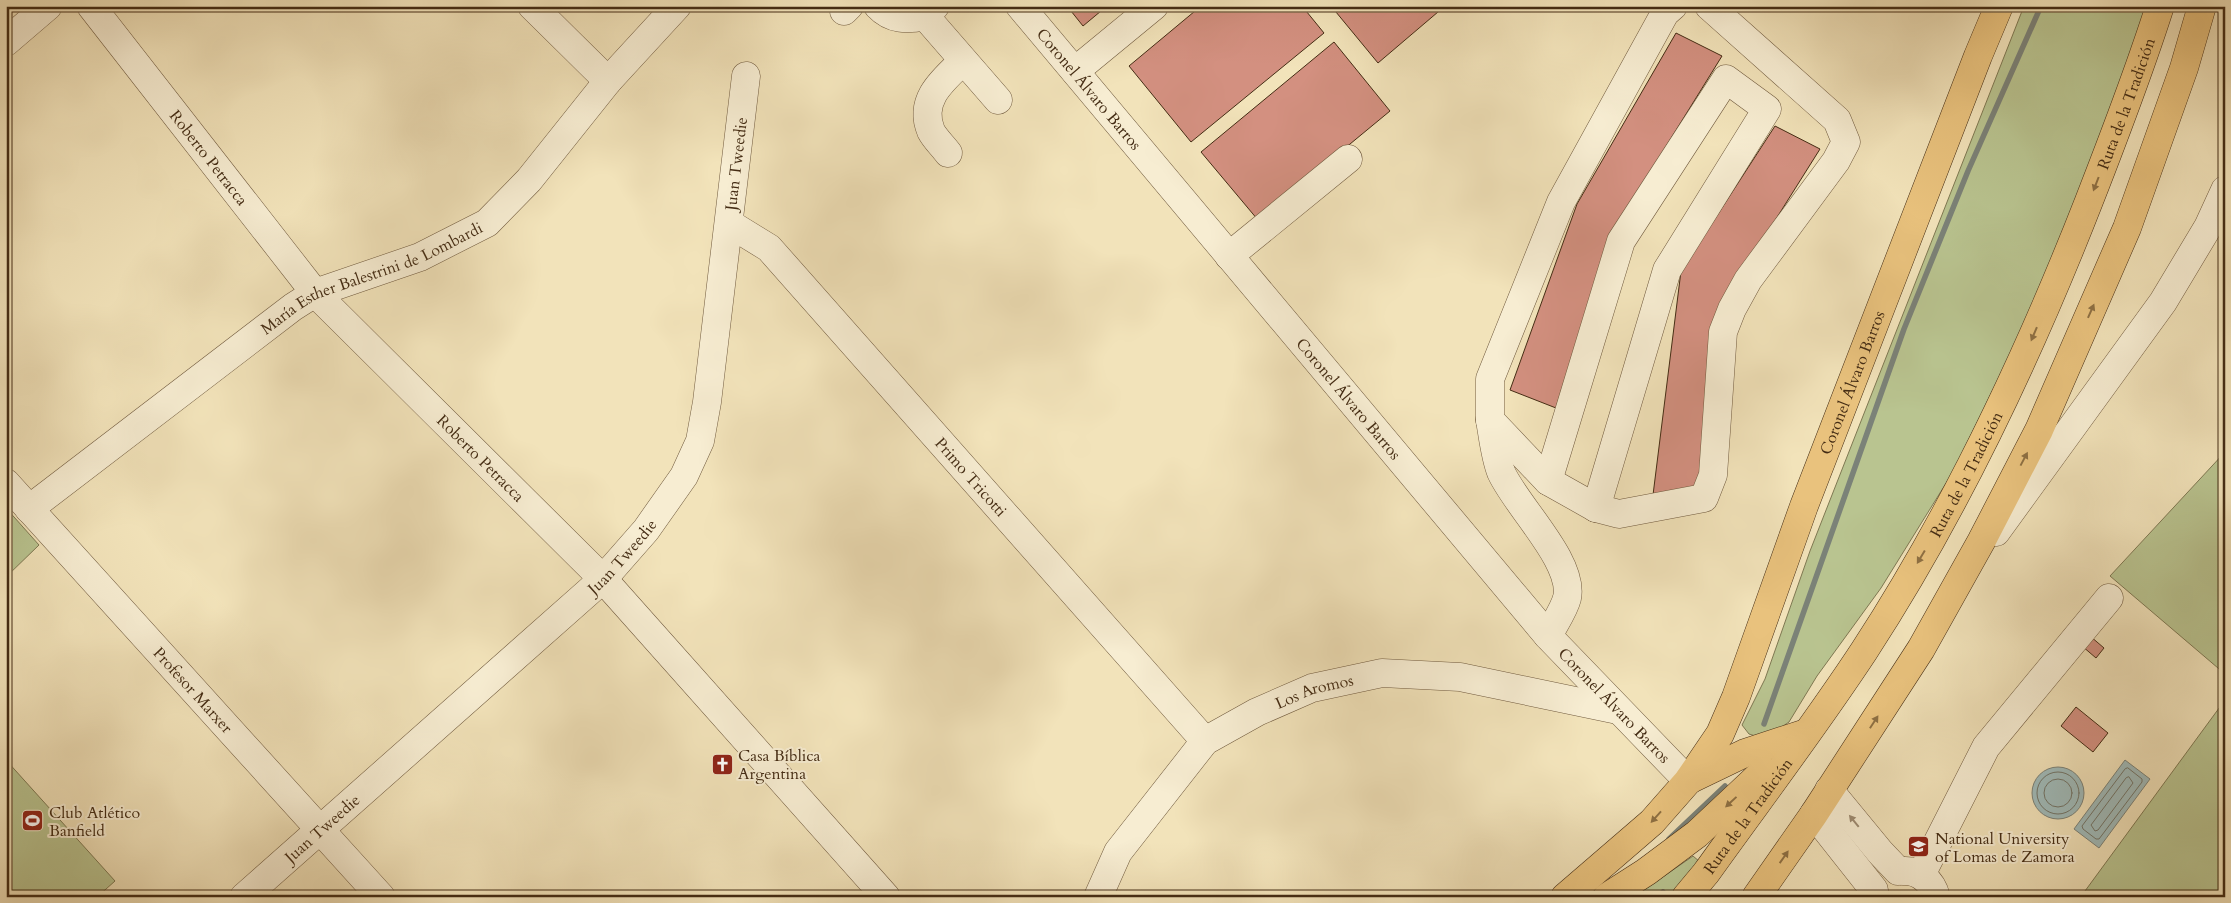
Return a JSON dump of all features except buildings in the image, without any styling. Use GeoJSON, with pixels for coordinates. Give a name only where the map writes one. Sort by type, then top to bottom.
{"type":"FeatureCollection","features":[{"type":"Feature","properties":{"kind":"main road","name":"Coronel Álvaro Barros"},"geometry":{"type":"LineString","coordinates":[[1565,897],[1652,822],[1688,781],[1720,734],[1736,697],[1808,497],[1999,6]]}},
{"type":"Feature","properties":{"kind":"main road","name":"Ruta de la Tradición"},"geometry":{"type":"LineString","coordinates":[[1686,897],[1706,873],[1869,643],[1929,544],[1987,434],[2025,356],[2070,251],[2116,134],[2160,6]]}},
{"type":"Feature","properties":{"kind":"main road"},"geometry":{"type":"LineString","coordinates":[[1756,897],[1814,814],[1921,649],[2039,430],[2127,228],[2184,68],[2202,6]]}},
{"type":"Feature","properties":{"kind":"main road"},"geometry":{"type":"LineString","coordinates":[[1688,781],[1745,753],[1806,733]]}},
{"type":"Feature","properties":{"kind":"main road"},"geometry":{"type":"LineString","coordinates":[[1606,897],[1646,872],[1697,834],[1806,733]]}},
{"type":"Feature","properties":{"kind":"street"},"geometry":{"type":"LineString","coordinates":[[6,42],[48,6]]}},
{"type":"Feature","properties":{"kind":"street","name":"Roberto Petracca"},"geometry":{"type":"LineString","coordinates":[[92,6],[315,293],[603,579],[886,897]]}},
{"type":"Feature","properties":{"kind":"street"},"geometry":{"type":"LineString","coordinates":[[532,6],[608,81]]}},
{"type":"Feature","properties":{"kind":"street","name":"María Esther Balestrini de Lombardi"},"geometry":{"type":"LineString","coordinates":[[29,509],[293,306],[315,293],[420,257],[487,223],[529,180],[608,81],[677,6]]}},
{"type":"Feature","properties":{"kind":"street"},"geometry":{"type":"LineString","coordinates":[[878,6],[884,13],[897,18],[910,19],[930,11],[964,61],[998,100]]}},
{"type":"Feature","properties":{"kind":"street","name":"Coronel Álvaro Barros"},"geometry":{"type":"LineString","coordinates":[[1020,6],[1548,636],[1688,781]]}},
{"type":"Feature","properties":{"kind":"street"},"geometry":{"type":"LineString","coordinates":[[1075,71],[1154,6]]}},
{"type":"Feature","properties":{"kind":"street"},"geometry":{"type":"LineString","coordinates":[[1548,636],[1567,598],[1567,578],[1557,555],[1516,498],[1501,471],[1490,420],[1490,379],[1561,202],[1665,12],[1673,6]]}},
{"type":"Feature","properties":{"kind":"street"},"geometry":{"type":"LineString","coordinates":[[1490,420],[1548,481],[1596,508],[1619,514],[1704,498],[1713,475],[1723,332],[1732,309],[1748,280],[1836,161],[1846,142],[1837,120],[1709,6]]}},
{"type":"Feature","properties":{"kind":"street"},"geometry":{"type":"LineString","coordinates":[[948,153],[932,132],[928,115],[929,102],[937,86],[964,61]]}},
{"type":"Feature","properties":{"kind":"street","name":"Juan Tweedie"},"geometry":{"type":"LineString","coordinates":[[244,897],[603,579],[646,530],[684,476],[700,441],[730,224],[746,76]]}},
{"type":"Feature","properties":{"kind":"street"},"geometry":{"type":"LineString","coordinates":[[1548,481],[1621,241],[1726,79],[1767,109],[1667,270],[1596,508]]}},
{"type":"Feature","properties":{"kind":"street"},"geometry":{"type":"LineString","coordinates":[[1230,256],[1348,159]]}},
{"type":"Feature","properties":{"kind":"street"},"geometry":{"type":"LineString","coordinates":[[1949,599],[2055,448],[2163,302],[2208,227],[2225,190]]}},
{"type":"Feature","properties":{"kind":"street","name":"Primo Tricotti"},"geometry":{"type":"LineString","coordinates":[[730,224],[769,248],[1204,741]]}},
{"type":"Feature","properties":{"kind":"street","name":"Profesor Marxer"},"geometry":{"type":"LineString","coordinates":[[6,483],[381,897]]}},
{"type":"Feature","properties":{"kind":"street"},"geometry":{"type":"LineString","coordinates":[[1814,814],[1874,893],[1884,878],[1909,873],[1986,747],[2109,598]]}},
{"type":"Feature","properties":{"kind":"street","name":"Los Aromos"},"geometry":{"type":"LineString","coordinates":[[1098,897],[1118,852],[1204,741],[1257,712],[1312,688],[1382,673],[1460,677],[1618,710]]}},
{"type":"Feature","properties":{"kind":"street"},"geometry":{"type":"LineString","coordinates":[[1829,790],[1880,852],[1909,873],[1932,886],[1936,897]]}},
{"type":"Feature","properties":{"kind":"green space"},"geometry":{"type":"Polygon","coordinates":[[[2024,6],[2151,6],[2116,113],[2020,334],[1953,472],[1881,588],[1817,676],[1789,722],[1770,735],[1759,737],[1749,734],[1742,725],[1765,679],[1810,551],[2024,6]]]}},
{"type":"Feature","properties":{"kind":"green space"},"geometry":{"type":"Polygon","coordinates":[[[2225,452],[2225,674],[2110,576],[2225,452]]]}},
{"type":"Feature","properties":{"kind":"green space"},"geometry":{"type":"Polygon","coordinates":[[[6,508],[39,545],[6,577],[6,508]]]}},
{"type":"Feature","properties":{"kind":"green space"},"geometry":{"type":"Polygon","coordinates":[[[2225,700],[2225,897],[2090,897],[2085,891],[2225,700]]]}},
{"type":"Feature","properties":{"kind":"green space","name":"Club Atlético Banfield"},"geometry":{"type":"Polygon","coordinates":[[[6,760],[115,881],[97,897],[6,897],[6,760]]]}},
{"type":"Feature","properties":{"kind":"green space"},"geometry":{"type":"Polygon","coordinates":[[[1693,856],[1700,862],[1670,897],[1634,897],[1693,856]]]}},
{"type":"Feature","properties":{"kind":"water"},"geometry":{"type":"Polygon","coordinates":[[[2125,760],[2150,779],[2099,848],[2074,829],[2125,760]]]}},
{"type":"Feature","properties":{"kind":"water"},"geometry":{"type":"Polygon","coordinates":[[[2058,767],[2068,769],[2076,775],[2082,783],[2084,793],[2082,803],[2076,811],[2068,817],[2058,819],[2048,817],[2040,811],[2034,803],[2032,793],[2034,783],[2040,775],[2048,769],[2058,767]]]}},
{"type":"Feature","properties":{"kind":"waterway"},"geometry":{"type":"LineString","coordinates":[[1764,724],[1904,329],[1968,171],[2041,6]]}},
{"type":"Feature","properties":{"kind":"waterway"},"geometry":{"type":"LineString","coordinates":[[1669,839],[1725,786]]}},
{"type":"Feature","properties":{"kind":"waterway"},"geometry":{"type":"LineString","coordinates":[[1658,897],[1663,892]]}},
{"type":"Feature","properties":{"kind":"place","name":"Casa Bíblica Argentina"},"geometry":{"type":"Point","coordinates":[722,764]}},
{"type":"Feature","properties":{"kind":"place","name":"Club Atlético Banfield"},"geometry":{"type":"Point","coordinates":[33,821]}},
{"type":"Feature","properties":{"kind":"place","name":"National University of Lomas de Zamora"},"geometry":{"type":"Point","coordinates":[1919,847]}}]}
